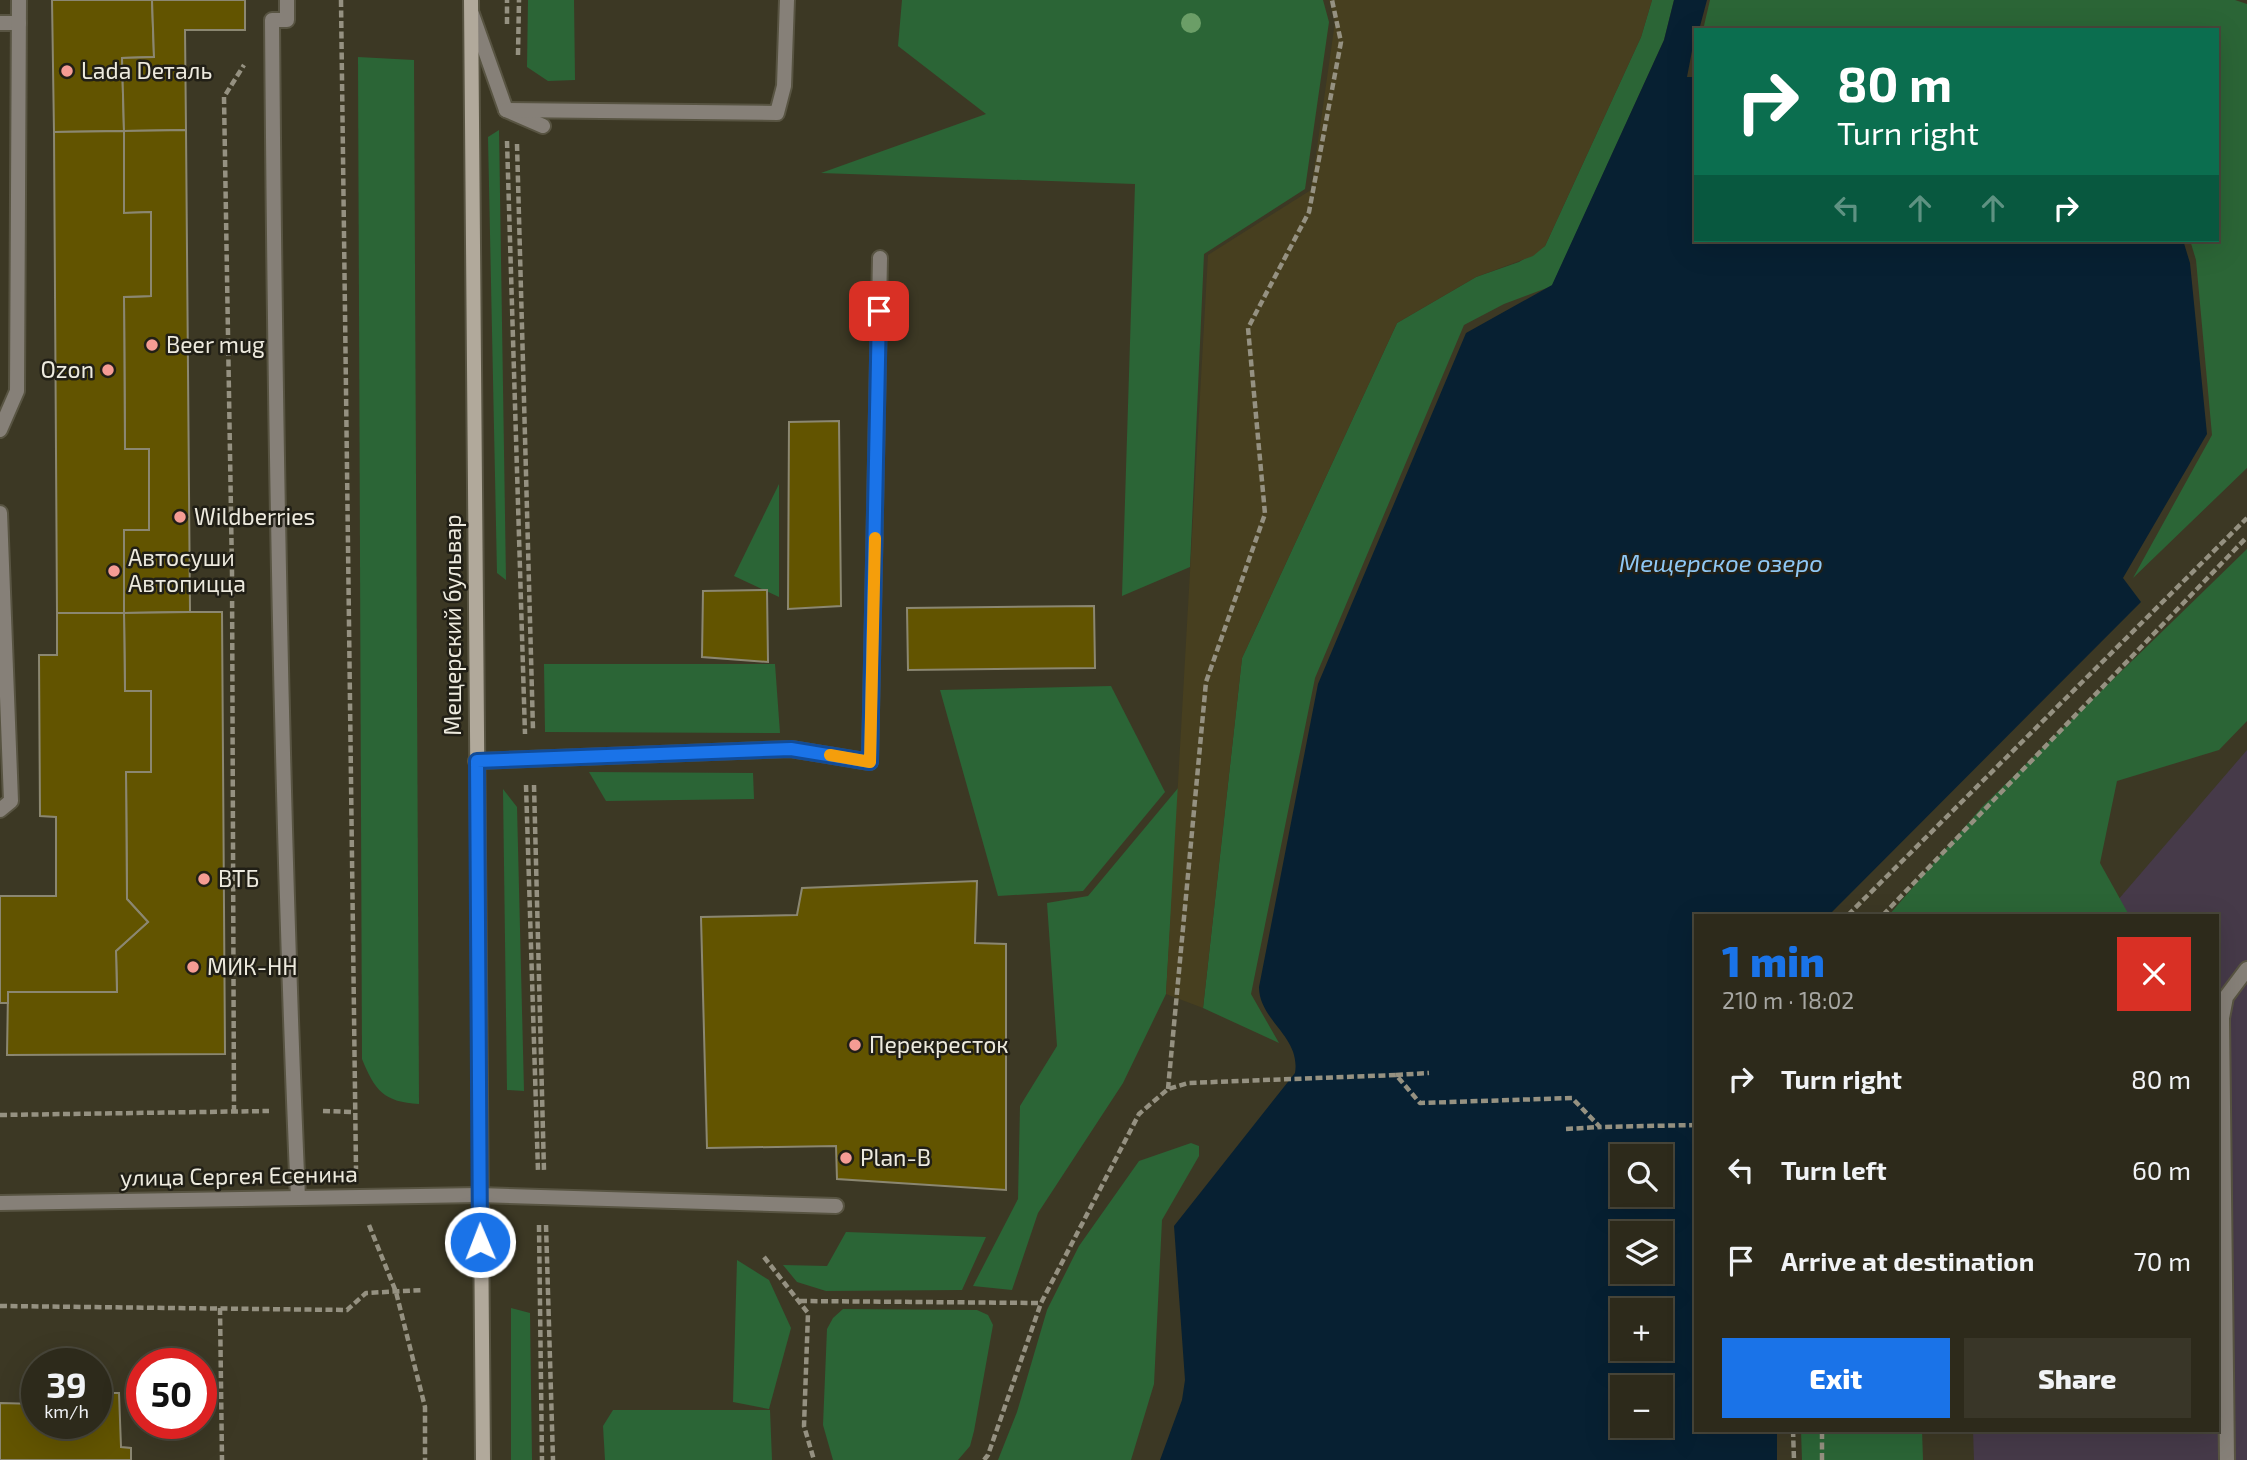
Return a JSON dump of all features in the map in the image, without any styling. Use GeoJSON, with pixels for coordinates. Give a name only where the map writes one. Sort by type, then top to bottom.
{"type":"FeatureCollection","features":[{"type":"Feature","properties":{"kind":"main road","name":"Мещерский бульвар"},"geometry":{"type":"LineString","coordinates":[[471,5],[483,1460]]}},
{"type":"Feature","properties":{"kind":"street"},"geometry":{"type":"LineString","coordinates":[[0,430],[17,390],[19,0]]}},
{"type":"Feature","properties":{"kind":"street"},"geometry":{"type":"LineString","coordinates":[[286,0],[287,20],[272,20],[277,557],[283,834],[298,1198]]}},
{"type":"Feature","properties":{"kind":"street"},"geometry":{"type":"LineString","coordinates":[[506,110],[777,113],[784,86],[787,0]]}},
{"type":"Feature","properties":{"kind":"street"},"geometry":{"type":"LineString","coordinates":[[471,5],[506,110],[543,127]]}},
{"type":"Feature","properties":{"kind":"street"},"geometry":{"type":"LineString","coordinates":[[0,23],[19,23]]}},
{"type":"Feature","properties":{"kind":"street"},"geometry":{"type":"LineString","coordinates":[[477,761],[791,749],[870,762],[880,258]]}},
{"type":"Feature","properties":{"kind":"street"},"geometry":{"type":"LineString","coordinates":[[0,513],[11,801],[0,810]]}},
{"type":"Feature","properties":{"kind":"street"},"geometry":{"type":"LineString","coordinates":[[2227,1460],[2221,1018],[2225,997],[2247,969]]}},
{"type":"Feature","properties":{"kind":"street","name":"улица Сергея Есенина"},"geometry":{"type":"LineString","coordinates":[[0,1203],[479,1195],[836,1206]]}},
{"type":"Feature","properties":{"kind":"path"},"geometry":{"type":"LineString","coordinates":[[341,0],[353,1112],[358,1197],[396,1292],[425,1407],[425,1460]]}},
{"type":"Feature","properties":{"kind":"path"},"geometry":{"type":"LineString","coordinates":[[1168,1089],[1206,682],[1265,514],[1248,328],[1309,212],[1341,42],[1332,0]]}},
{"type":"Feature","properties":{"kind":"path"},"geometry":{"type":"LineString","coordinates":[[224,97],[232,572],[234,1112]]}},
{"type":"Feature","properties":{"kind":"path"},"geometry":{"type":"LineString","coordinates":[[1849,914],[2247,518]]}},
{"type":"Feature","properties":{"kind":"path"},"geometry":{"type":"LineString","coordinates":[[1884,914],[2247,537]]}},
{"type":"Feature","properties":{"kind":"path"},"geometry":{"type":"LineString","coordinates":[[984,1460],[1041,1303],[1139,1114],[1153,1099],[1168,1089],[1188,1083],[1279,1082],[1429,1073]]}},
{"type":"Feature","properties":{"kind":"path"},"geometry":{"type":"LineString","coordinates":[[1396,1075],[1420,1103],[1572,1098],[1600,1127]]}},
{"type":"Feature","properties":{"kind":"path"},"geometry":{"type":"LineString","coordinates":[[0,1115],[353,1112]]}},
{"type":"Feature","properties":{"kind":"path"},"geometry":{"type":"LineString","coordinates":[[1566,1129],[1694,1125]]}},
{"type":"Feature","properties":{"kind":"path"},"geometry":{"type":"LineString","coordinates":[[764,1257],[808,1313],[804,1426],[814,1460]]}},
{"type":"Feature","properties":{"kind":"path"},"geometry":{"type":"LineString","coordinates":[[0,1306],[347,1310],[366,1293],[423,1290]]}},
{"type":"Feature","properties":{"kind":"path"},"geometry":{"type":"LineString","coordinates":[[800,1301],[990,1300],[1041,1303]]}},
{"type":"Feature","properties":{"kind":"path"},"geometry":{"type":"LineString","coordinates":[[220,1308],[222,1460]]}},
{"type":"Feature","properties":{"kind":"path"},"geometry":{"type":"LineString","coordinates":[[1793,1432],[1794,1460]]}},
{"type":"Feature","properties":{"kind":"path"},"geometry":{"type":"LineString","coordinates":[[1822,1432],[1822,1460]]}},
{"type":"Feature","properties":{"kind":"shaded area"},"geometry":{"type":"Polygon","coordinates":[[[2247,750],[2247,1460],[1974,1460],[1973,1432],[2219,1432],[2219,914],[2106,914],[2247,750]]]}},
{"type":"Feature","properties":{"kind":"green space"},"geometry":{"type":"Polygon","coordinates":[[[528,0],[574,0],[575,80],[548,81],[527,67],[528,0]]]}},
{"type":"Feature","properties":{"kind":"green space"},"geometry":{"type":"Polygon","coordinates":[[[902,0],[1323,0],[1329,22],[1305,189],[1204,254],[1190,567],[1122,596],[1135,184],[821,173],[986,114],[898,46],[902,0]]]}},
{"type":"Feature","properties":{"kind":"green space"},"geometry":{"type":"Polygon","coordinates":[[[1652,0],[1674,0],[1664,40],[1552,286],[1504,304],[1464,325],[1315,678],[1251,994],[1279,1043],[1203,1008],[1242,658],[1397,323],[1476,277],[1519,262],[1545,246],[1641,37],[1652,0]]]}},
{"type":"Feature","properties":{"kind":"green space"},"geometry":{"type":"Polygon","coordinates":[[[1710,0],[2235,0],[2247,4],[2247,468],[2133,578],[2212,435],[2196,260],[2191,242],[2219,242],[2219,28],[1703,28],[1710,0]]]}},
{"type":"Feature","properties":{"kind":"green space"},"geometry":{"type":"Polygon","coordinates":[[[358,57],[414,60],[419,1104],[397,1101],[382,1093],[371,1079],[362,1059],[358,57]]]}},
{"type":"Feature","properties":{"kind":"green space"},"geometry":{"type":"Polygon","coordinates":[[[499,130],[506,580],[497,573],[488,137],[499,130]]]}},
{"type":"Feature","properties":{"kind":"green space"},"geometry":{"type":"Polygon","coordinates":[[[779,484],[779,597],[734,576],[779,484]]]}},
{"type":"Feature","properties":{"kind":"green space"},"geometry":{"type":"Polygon","coordinates":[[[2247,549],[2247,721],[2219,750],[2117,781],[2100,863],[2128,914],[1890,914],[1982,807],[2247,549]]]}},
{"type":"Feature","properties":{"kind":"green space"},"geometry":{"type":"Polygon","coordinates":[[[544,664],[775,664],[780,733],[545,732],[544,664]]]}},
{"type":"Feature","properties":{"kind":"green space"},"geometry":{"type":"Polygon","coordinates":[[[1111,686],[1165,792],[1083,891],[998,896],[940,690],[1111,686]]]}},
{"type":"Feature","properties":{"kind":"green space"},"geometry":{"type":"Polygon","coordinates":[[[589,772],[753,773],[754,799],[606,801],[589,772]]]}},
{"type":"Feature","properties":{"kind":"green space"},"geometry":{"type":"Polygon","coordinates":[[[1179,787],[1166,994],[1123,1083],[1038,1213],[1012,1290],[973,1286],[1018,1199],[1020,1106],[1057,1046],[1047,903],[1088,896],[1179,787]]]}},
{"type":"Feature","properties":{"kind":"green space"},"geometry":{"type":"Polygon","coordinates":[[[503,789],[517,807],[524,1091],[507,1090],[503,789]]]}},
{"type":"Feature","properties":{"kind":"green space"},"geometry":{"type":"Polygon","coordinates":[[[1191,1143],[1199,1146],[1199,1156],[1162,1220],[1154,1384],[1131,1460],[998,1460],[1017,1412],[1047,1310],[1079,1246],[1139,1161],[1191,1143]]]}},
{"type":"Feature","properties":{"kind":"green space"},"geometry":{"type":"Polygon","coordinates":[[[846,1232],[986,1237],[962,1290],[826,1291],[797,1282],[783,1265],[827,1266],[846,1232]]]}},
{"type":"Feature","properties":{"kind":"green space"},"geometry":{"type":"Polygon","coordinates":[[[737,1260],[769,1280],[791,1328],[769,1409],[733,1402],[737,1260]]]}},
{"type":"Feature","properties":{"kind":"green space"},"geometry":{"type":"Polygon","coordinates":[[[511,1308],[530,1313],[532,1460],[511,1460],[511,1308]]]}},
{"type":"Feature","properties":{"kind":"green space"},"geometry":{"type":"Polygon","coordinates":[[[843,1309],[977,1310],[988,1315],[993,1325],[974,1431],[970,1446],[958,1460],[833,1460],[823,1425],[827,1329],[833,1318],[843,1309]]]}},
{"type":"Feature","properties":{"kind":"green space"},"geometry":{"type":"Polygon","coordinates":[[[613,1410],[770,1410],[772,1460],[605,1460],[603,1426],[613,1410]]]}},
{"type":"Feature","properties":{"kind":"green space"},"geometry":{"type":"Polygon","coordinates":[[[1801,1432],[1922,1432],[1923,1460],[1802,1460],[1801,1432]]]}},
{"type":"Feature","properties":{"kind":"sand"},"geometry":{"type":"Polygon","coordinates":[[[1329,0],[1652,0],[1641,37],[1545,246],[1533,256],[1476,277],[1397,323],[1242,658],[1203,1008],[1166,994],[1208,255],[1311,190],[1335,22],[1329,0]]]}},
{"type":"Feature","properties":{"kind":"water","name":"Мещерское озеро"},"geometry":{"type":"Polygon","coordinates":[[[1674,0],[1707,0],[1700,28],[1694,28],[1687,77],[1694,77],[1694,242],[2184,242],[2190,263],[2207,434],[2123,578],[2141,602],[1830,914],[1694,914],[1694,1432],[1777,1432],[1777,1460],[1160,1460],[1182,1400],[1185,1380],[1174,1226],[1295,1073],[1292,1049],[1265,1010],[1259,987],[1318,684],[1466,333],[1552,285],[1664,40],[1674,0]]]}},
{"type":"Feature","properties":{"kind":"building"},"geometry":{"type":"Polygon","coordinates":[[[52,0],[152,0],[154,57],[122,58],[124,131],[54,132],[52,0]]]}},
{"type":"Feature","properties":{"kind":"building"},"geometry":{"type":"Polygon","coordinates":[[[152,0],[245,0],[245,30],[185,30],[186,130],[124,131],[122,58],[154,57],[152,0]]]}},
{"type":"Feature","properties":{"kind":"building"},"geometry":{"type":"Polygon","coordinates":[[[186,130],[190,612],[124,613],[124,530],[149,530],[149,449],[125,449],[124,297],[151,296],[151,212],[124,213],[124,131],[186,130]]]}},
{"type":"Feature","properties":{"kind":"building"},"geometry":{"type":"Polygon","coordinates":[[[124,131],[124,213],[151,212],[151,296],[124,297],[125,449],[149,449],[149,530],[124,530],[124,613],[57,613],[54,132],[124,131]]]}},
{"type":"Feature","properties":{"kind":"building"},"geometry":{"type":"Polygon","coordinates":[[[839,421],[841,606],[788,609],[789,422],[839,421]]]}},
{"type":"Feature","properties":{"kind":"building"},"geometry":{"type":"Polygon","coordinates":[[[767,590],[768,662],[702,657],[703,591],[767,590]]]}},
{"type":"Feature","properties":{"kind":"building"},"geometry":{"type":"Polygon","coordinates":[[[1094,606],[1095,668],[908,670],[907,608],[1094,606]]]}},
{"type":"Feature","properties":{"kind":"building"},"geometry":{"type":"Polygon","coordinates":[[[222,612],[225,1054],[7,1055],[8,992],[117,992],[116,951],[148,922],[127,899],[126,772],[151,772],[151,691],[125,691],[124,613],[222,612]]]}},
{"type":"Feature","properties":{"kind":"building"},"geometry":{"type":"Polygon","coordinates":[[[57,613],[124,613],[125,691],[151,691],[151,772],[126,772],[127,899],[148,922],[116,951],[117,992],[8,992],[8,1003],[0,1003],[0,896],[56,896],[56,817],[40,816],[39,655],[57,655],[57,613]]]}},
{"type":"Feature","properties":{"kind":"building","name":"Перекресток"},"geometry":{"type":"Polygon","coordinates":[[[977,881],[975,943],[1006,944],[1006,1190],[837,1179],[836,1146],[707,1148],[701,917],[797,915],[802,888],[977,881]]]}},
{"type":"Feature","properties":{"kind":"building"},"geometry":{"type":"Polygon","coordinates":[[[112,1393],[119,1393],[121,1447],[131,1448],[131,1460],[0,1460],[0,1403],[21,1404],[21,1439],[112,1439],[112,1393]]]}},
{"type":"Feature","properties":{"kind":"slow traffic"},"geometry":{"type":"LineString","coordinates":[[830,755],[870,762],[875,538]]}},
{"type":"Feature","properties":{"kind":"place","name":"Lada Dеталь"},"geometry":{"type":"Point","coordinates":[67,71]}},
{"type":"Feature","properties":{"kind":"place","name":"Beer mug"},"geometry":{"type":"Point","coordinates":[152,345]}},
{"type":"Feature","properties":{"kind":"place","name":"Ozon"},"geometry":{"type":"Point","coordinates":[108,370]}},
{"type":"Feature","properties":{"kind":"place","name":"Wildberries"},"geometry":{"type":"Point","coordinates":[180,517]}},
{"type":"Feature","properties":{"kind":"place","name":"Автосуши Автопицца"},"geometry":{"type":"Point","coordinates":[114,571]}},
{"type":"Feature","properties":{"kind":"place","name":"ВТБ"},"geometry":{"type":"Point","coordinates":[204,879]}},
{"type":"Feature","properties":{"kind":"place","name":"МИК-НН"},"geometry":{"type":"Point","coordinates":[193,967]}},
{"type":"Feature","properties":{"kind":"place","name":"Перекресток"},"geometry":{"type":"Point","coordinates":[855,1045]}},
{"type":"Feature","properties":{"kind":"place","name":"Plan-B"},"geometry":{"type":"Point","coordinates":[846,1158]}},
{"type":"Feature","properties":{"kind":"route"},"geometry":{"type":"LineString","coordinates":[[480,1242],[477,761],[791,749],[870,762],[879,311]]}}]}
